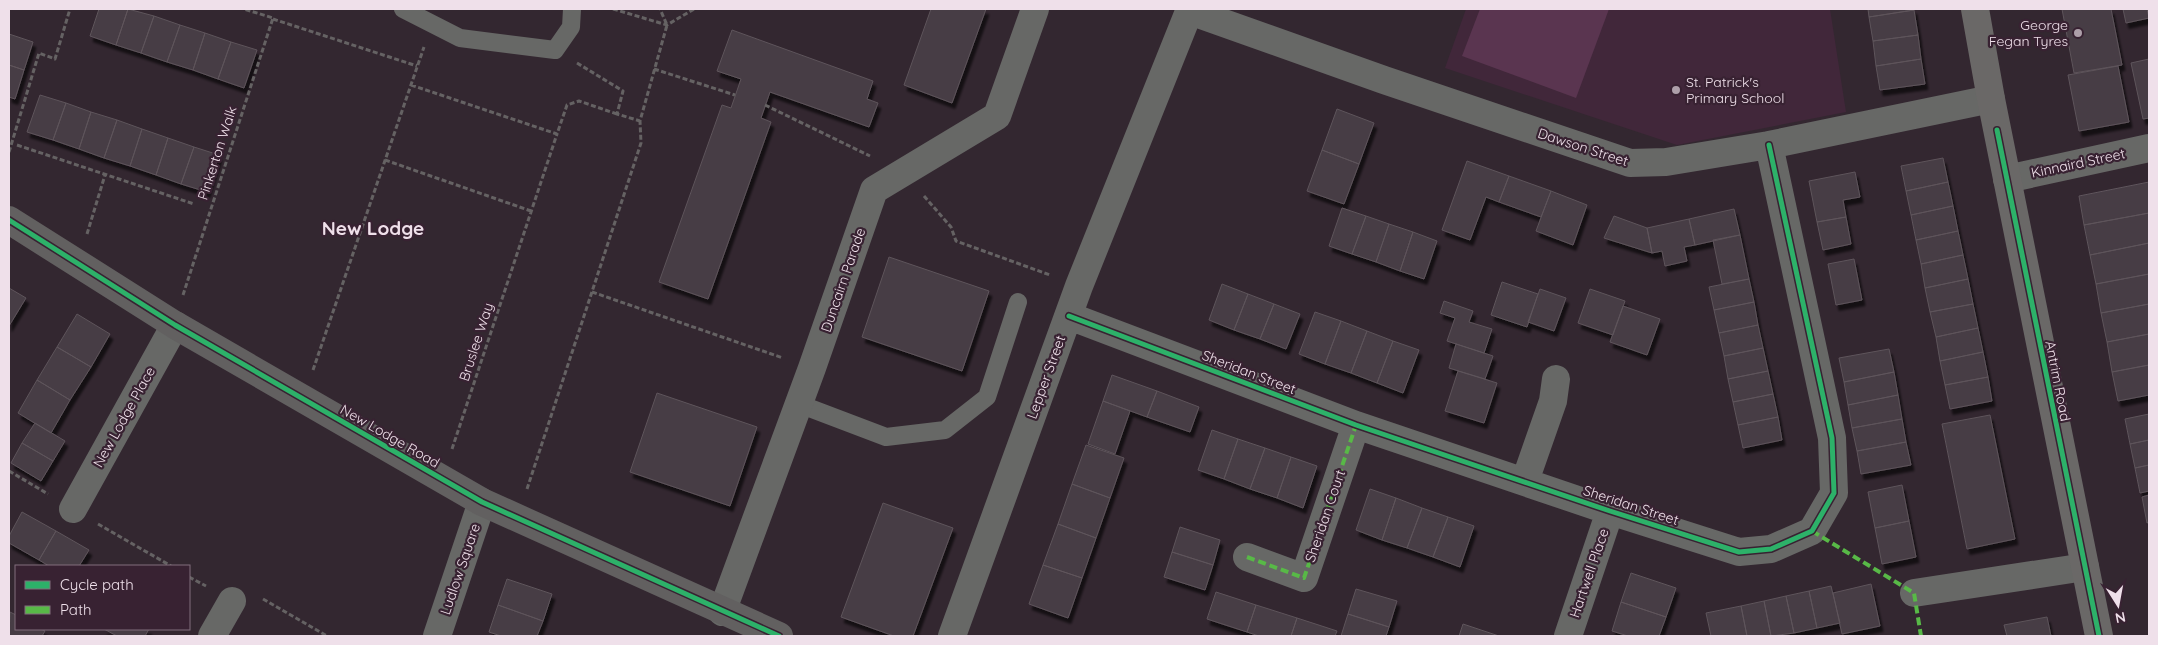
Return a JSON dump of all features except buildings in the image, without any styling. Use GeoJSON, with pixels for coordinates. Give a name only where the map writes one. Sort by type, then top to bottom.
{"type":"FeatureCollection","features":[{"type":"Feature","properties":{"kind":"main road","name":"Antrim Road"},"geometry":{"type":"LineString","coordinates":[[1975,9],[2098,636]]}},
{"type":"Feature","properties":{"kind":"street","name":"Duncairn Parade"},"geometry":{"type":"LineString","coordinates":[[722,612],[812,368],[874,190],[997,116],[1036,9]]}},
{"type":"Feature","properties":{"kind":"street","name":"Dawson Street"},"geometry":{"type":"LineString","coordinates":[[1190,10],[1384,80],[1630,163],[1666,162],[1769,145],[1991,98]]}},
{"type":"Feature","properties":{"kind":"street","name":"Lepper Street"},"geometry":{"type":"LineString","coordinates":[[952,636],[1079,286],[1190,10]]}},
{"type":"Feature","properties":{"kind":"street","name":"Sheridan Street"},"geometry":{"type":"LineString","coordinates":[[1069,316],[1356,425],[1610,511],[1739,552],[1771,549],[1812,531],[1834,494],[1832,438],[1769,145]]}},
{"type":"Feature","properties":{"kind":"street","name":"Kinnaird Street"},"geometry":{"type":"LineString","coordinates":[[2007,179],[2149,148]]}},
{"type":"Feature","properties":{"kind":"street","name":"New Lodge Road"},"geometry":{"type":"LineString","coordinates":[[9,220],[175,325],[482,502],[722,612],[779,636]]}},
{"type":"Feature","properties":{"kind":"street","name":"New Lodge Place"},"geometry":{"type":"LineString","coordinates":[[73,509],[175,325]]}},
{"type":"Feature","properties":{"kind":"street"},"geometry":{"type":"LineString","coordinates":[[1525,482],[1553,401],[1556,379]]}},
{"type":"Feature","properties":{"kind":"street","name":"Sheridan Court"},"geometry":{"type":"LineString","coordinates":[[1247,557],[1304,578],[1356,425]]}},
{"type":"Feature","properties":{"kind":"street","name":"Ludlow Square"},"geometry":{"type":"LineString","coordinates":[[437,636],[482,502]]}},
{"type":"Feature","properties":{"kind":"street","name":"Hartwell Place"},"geometry":{"type":"LineString","coordinates":[[1568,636],[1610,511]]}},
{"type":"Feature","properties":{"kind":"street"},"geometry":{"type":"LineString","coordinates":[[1914,593],[2085,567]]}},
{"type":"Feature","properties":{"kind":"street"},"geometry":{"type":"LineString","coordinates":[[212,636],[232,602]]}},
{"type":"Feature","properties":{"kind":"lane"},"geometry":{"type":"LineString","coordinates":[[403,9],[460,38],[556,50],[571,27],[572,9]]}},
{"type":"Feature","properties":{"kind":"lane"},"geometry":{"type":"LineString","coordinates":[[799,404],[886,437],[945,430],[987,397],[1018,302]]}},
{"type":"Feature","properties":{"kind":"path"},"geometry":{"type":"LineString","coordinates":[[9,152],[39,53],[55,59],[70,9]]}},
{"type":"Feature","properties":{"kind":"path"},"geometry":{"type":"LineString","coordinates":[[244,9],[417,66]]}},
{"type":"Feature","properties":{"kind":"path"},"geometry":{"type":"LineString","coordinates":[[613,9],[667,26],[694,9]]}},
{"type":"Feature","properties":{"kind":"path"},"geometry":{"type":"LineString","coordinates":[[517,518],[641,143],[640,122],[667,26],[660,9]]}},
{"type":"Feature","properties":{"kind":"path"},"geometry":{"type":"LineString","coordinates":[[304,399],[432,23]]}},
{"type":"Feature","properties":{"kind":"path"},"geometry":{"type":"LineString","coordinates":[[556,50],[623,91],[617,114],[640,122]]}},
{"type":"Feature","properties":{"kind":"path"},"geometry":{"type":"LineString","coordinates":[[654,69],[735,95]]}},
{"type":"Feature","properties":{"kind":"path"},"geometry":{"type":"LineString","coordinates":[[411,84],[557,134]]}},
{"type":"Feature","properties":{"kind":"path"},"geometry":{"type":"LineString","coordinates":[[765,105],[903,172],[951,228],[956,241],[1079,286]]}},
{"type":"Feature","properties":{"kind":"path"},"geometry":{"type":"LineString","coordinates":[[17,145],[194,204]]}},
{"type":"Feature","properties":{"kind":"path"},"geometry":{"type":"LineString","coordinates":[[385,160],[531,211]]}},
{"type":"Feature","properties":{"kind":"path"},"geometry":{"type":"LineString","coordinates":[[78,263],[105,175]]}},
{"type":"Feature","properties":{"kind":"path"},"geometry":{"type":"LineString","coordinates":[[592,292],[812,368]]}},
{"type":"Feature","properties":{"kind":"path"},"geometry":{"type":"LineString","coordinates":[[9,471],[169,565]]}},
{"type":"Feature","properties":{"kind":"shaded area","name":"St. Patrick's Primary School"},"geometry":{"type":"Polygon","coordinates":[[[1466,9],[1830,9],[1846,112],[1677,145],[1445,68],[1466,9]]]}},
{"type":"Feature","properties":{"kind":"shaded area"},"geometry":{"type":"Polygon","coordinates":[[[1480,9],[1609,9],[1576,98],[1462,56],[1480,9]]]}},
{"type":"Feature","properties":{"kind":"marked path"},"geometry":{"type":"LineString","coordinates":[[1247,557],[1304,578],[1356,425]]}},
{"type":"Feature","properties":{"kind":"marked path"},"geometry":{"type":"LineString","coordinates":[[1812,531],[1914,593],[1921,636]]}},
{"type":"Feature","properties":{"kind":"cycle path"},"geometry":{"type":"LineString","coordinates":[[1997,130],[2099,636]]}},
{"type":"Feature","properties":{"kind":"cycle path"},"geometry":{"type":"LineString","coordinates":[[1069,316],[1356,425],[1610,511],[1739,552],[1771,549],[1812,531],[1834,493],[1832,438],[1769,145]]}},
{"type":"Feature","properties":{"kind":"cycle path"},"geometry":{"type":"LineString","coordinates":[[9,220],[175,325],[482,502],[779,636]]}},
{"type":"Feature","properties":{"kind":"place","name":"George Fegan Tyres"},"geometry":{"type":"Point","coordinates":[2078,33]}},
{"type":"Feature","properties":{"kind":"place","name":"St. Patrick's Primary School"},"geometry":{"type":"Point","coordinates":[1676,90]}},
{"type":"Feature","properties":{"kind":"district","name":"New Lodge"},"geometry":{"type":"Point","coordinates":[373,228]}}]}
